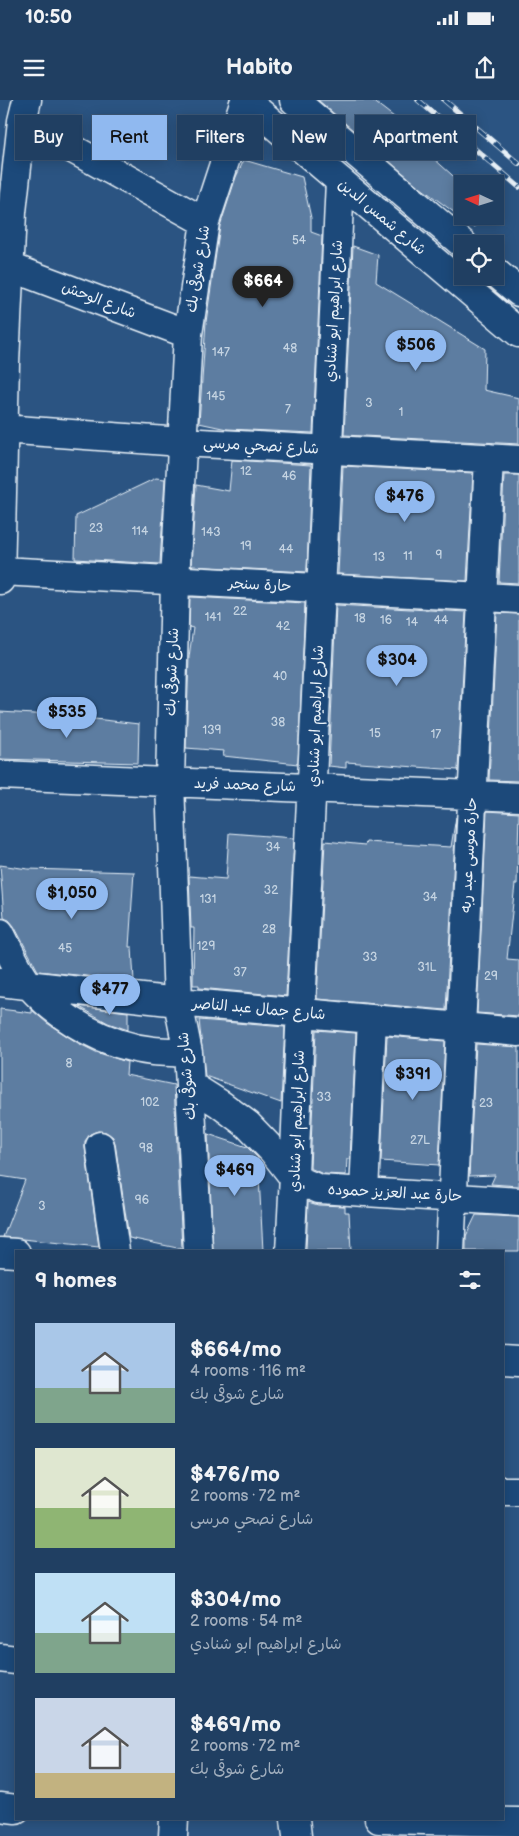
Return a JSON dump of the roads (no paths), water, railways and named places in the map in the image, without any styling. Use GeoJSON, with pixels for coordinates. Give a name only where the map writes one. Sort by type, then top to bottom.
{"type":"FeatureCollection","features":[{"type":"Feature","properties":{"kind":"street","name":"شارع شمس الدين"},"geometry":{"type":"LineString","coordinates":[[245,100],[519,333]]}},
{"type":"Feature","properties":{"kind":"street","name":"شارع شوقى بك"},"geometry":{"type":"LineString","coordinates":[[198,1250],[188,1053],[178,1002],[170,782],[175,581],[188,334],[205,222],[245,100]]}},
{"type":"Feature","properties":{"kind":"street"},"geometry":{"type":"LineString","coordinates":[[294,100],[454,236]]}},
{"type":"Feature","properties":{"kind":"street"},"geometry":{"type":"LineString","coordinates":[[0,580],[3,363],[10,267],[6,212],[24,111],[205,222]]}},
{"type":"Feature","properties":{"kind":"street","name":"شارع ابراهيم ابو شنادي"},"geometry":{"type":"LineString","coordinates":[[290,1250],[295,1179],[340,181]]}},
{"type":"Feature","properties":{"kind":"street","name":"شارع الوحش"},"geometry":{"type":"LineString","coordinates":[[10,267],[188,334]]}},
{"type":"Feature","properties":{"kind":"street"},"geometry":{"type":"LineString","coordinates":[[504,280],[519,292]]}},
{"type":"Feature","properties":{"kind":"street","name":"شارع نصحي مرسى"},"geometry":{"type":"LineString","coordinates":[[3,429],[181,442],[519,460]]}},
{"type":"Feature","properties":{"kind":"street","name":"حارة موسى عبد ربه"},"geometry":{"type":"LineString","coordinates":[[450,1250],[489,458]]}},
{"type":"Feature","properties":{"kind":"street","name":"حارة سنجر"},"geometry":{"type":"LineString","coordinates":[[1,570],[519,599]]}},
{"type":"Feature","properties":{"kind":"street","name":"شارع محمد فريد"},"geometry":{"type":"LineString","coordinates":[[0,775],[519,797]]}},
{"type":"Feature","properties":{"kind":"street"},"geometry":{"type":"LineString","coordinates":[[0,933],[28,985],[54,1008],[84,1028],[117,1043],[152,1051],[188,1053]]}},
{"type":"Feature","properties":{"kind":"street","name":"شارع جمال عبد الناصر"},"geometry":{"type":"LineString","coordinates":[[0,982],[178,1002],[519,1032]]}},
{"type":"Feature","properties":{"kind":"street"},"geometry":{"type":"LineString","coordinates":[[364,1192],[372,1019]]}},
{"type":"Feature","properties":{"kind":"street","name":"حارة عبد العزيز حموده"},"geometry":{"type":"LineString","coordinates":[[190,1085],[220,1104],[248,1126],[273,1151],[295,1179],[319,1189],[519,1202]]}},
{"type":"Feature","properties":{"kind":"street"},"geometry":{"type":"LineString","coordinates":[[100,1146],[115,1250]]}},
{"type":"Feature","properties":{"kind":"street"},"geometry":{"type":"LineString","coordinates":[[0,1252],[15,1253]]}},
{"type":"Feature","properties":{"kind":"street"},"geometry":{"type":"LineString","coordinates":[[504,1360],[519,1361]]}},
{"type":"Feature","properties":{"kind":"street"},"geometry":{"type":"LineString","coordinates":[[504,1491],[519,1492]]}},
{"type":"Feature","properties":{"kind":"street"},"geometry":{"type":"LineString","coordinates":[[0,1658],[15,1660]]}},
{"type":"Feature","properties":{"kind":"street"},"geometry":{"type":"LineString","coordinates":[[0,1807],[15,1809]]}},
{"type":"Feature","properties":{"kind":"street"},"geometry":{"type":"LineString","coordinates":[[173,1836],[174,1820]]}},
{"type":"Feature","properties":{"kind":"street"},"geometry":{"type":"LineString","coordinates":[[295,1820],[297,1836]]}},
{"type":"Feature","properties":{"kind":"street"},"geometry":{"type":"LineString","coordinates":[[386,1820],[423,1825],[519,1822]]}},
{"type":"Feature","properties":{"kind":"railway"},"geometry":{"type":"LineString","coordinates":[[418,100],[519,187]]}},
{"type":"Feature","properties":{"kind":"railway"},"geometry":{"type":"LineString","coordinates":[[444,100],[519,164]]}}]}
